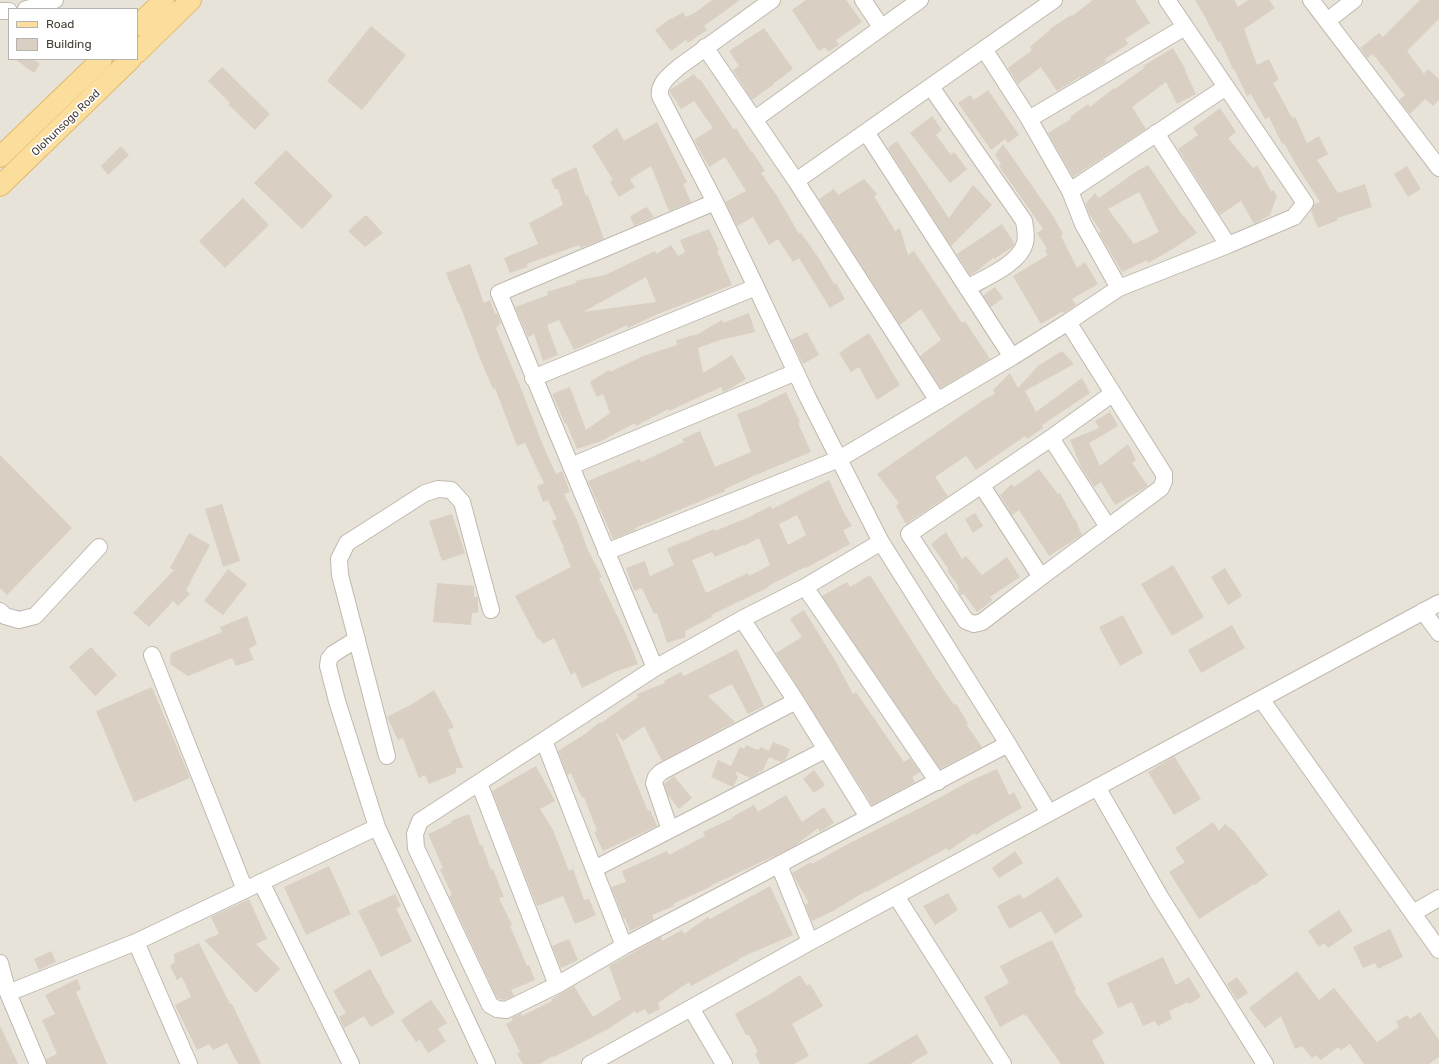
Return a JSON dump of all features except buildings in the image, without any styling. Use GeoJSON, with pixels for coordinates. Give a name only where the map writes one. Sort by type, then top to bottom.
{"type":"FeatureCollection","features":[{"type":"Feature","properties":{"kind":"main road"},"geometry":{"type":"LineString","coordinates":[[138,25],[164,0]]}},
{"type":"Feature","properties":{"kind":"main road"},"geometry":{"type":"LineString","coordinates":[[138,52],[189,1]]}},
{"type":"Feature","properties":{"kind":"main road","name":"Olohunsogo Road"},"geometry":{"type":"LineString","coordinates":[[0,157],[101,60]]}},
{"type":"Feature","properties":{"kind":"main road","name":"Olohunsogo Road"},"geometry":{"type":"LineString","coordinates":[[0,186],[130,60]]}},
{"type":"Feature","properties":{"kind":"street"},"geometry":{"type":"LineString","coordinates":[[30,8],[44,5],[55,0]]}},
{"type":"Feature","properties":{"kind":"street"},"geometry":{"type":"LineString","coordinates":[[772,0],[705,47],[667,77],[662,85],[660,93],[715,202],[839,459],[882,542],[1008,744],[1049,813]]}},
{"type":"Feature","properties":{"kind":"street"},"geometry":{"type":"LineString","coordinates":[[863,0],[881,27]]}},
{"type":"Feature","properties":{"kind":"street"},"geometry":{"type":"LineString","coordinates":[[755,119],[920,0]]}},
{"type":"Feature","properties":{"kind":"street"},"geometry":{"type":"LineString","coordinates":[[796,181],[1054,0]]}},
{"type":"Feature","properties":{"kind":"street"},"geometry":{"type":"LineString","coordinates":[[606,552],[839,459],[1012,357],[1119,288],[1294,217],[1306,203],[1166,0]]}},
{"type":"Feature","properties":{"kind":"street"},"geometry":{"type":"LineString","coordinates":[[1311,0],[1439,168]]}},
{"type":"Feature","properties":{"kind":"street"},"geometry":{"type":"LineString","coordinates":[[1327,21],[1354,0]]}},
{"type":"Feature","properties":{"kind":"street"},"geometry":{"type":"LineString","coordinates":[[1029,119],[1185,26]]}},
{"type":"Feature","properties":{"kind":"street"},"geometry":{"type":"LineString","coordinates":[[705,47],[796,181],[938,401]]}},
{"type":"Feature","properties":{"kind":"street"},"geometry":{"type":"LineString","coordinates":[[984,49],[1029,119],[1070,191],[1083,224],[1119,288]]}},
{"type":"Feature","properties":{"kind":"street"},"geometry":{"type":"LineString","coordinates":[[931,87],[1024,221],[1026,234],[1025,244],[1019,255],[1012,262],[967,288]]}},
{"type":"Feature","properties":{"kind":"street"},"geometry":{"type":"LineString","coordinates":[[1070,191],[1226,87]]}},
{"type":"Feature","properties":{"kind":"street"},"geometry":{"type":"LineString","coordinates":[[866,132],[1012,357]]}},
{"type":"Feature","properties":{"kind":"street"},"geometry":{"type":"LineString","coordinates":[[1156,133],[1228,245]]}},
{"type":"Feature","properties":{"kind":"street"},"geometry":{"type":"LineString","coordinates":[[655,668],[533,378],[499,293],[715,202]]}},
{"type":"Feature","properties":{"kind":"street"},"geometry":{"type":"LineString","coordinates":[[533,378],[756,287]]}},
{"type":"Feature","properties":{"kind":"street"},"geometry":{"type":"LineString","coordinates":[[1068,322],[1112,394],[1164,474],[1164,481],[1161,488],[982,622],[974,624],[966,621],[909,534],[982,486],[1112,394]]}},
{"type":"Feature","properties":{"kind":"street"},"geometry":{"type":"LineString","coordinates":[[571,466],[796,372]]}},
{"type":"Feature","properties":{"kind":"street"},"geometry":{"type":"LineString","coordinates":[[1050,438],[1108,527]]}},
{"type":"Feature","properties":{"kind":"street"},"geometry":{"type":"LineString","coordinates":[[982,486],[1041,577]]}},
{"type":"Feature","properties":{"kind":"street"},"geometry":{"type":"LineString","coordinates":[[387,756],[340,575],[339,559],[347,544],[425,493],[438,489],[451,490],[462,502],[491,610]]}},
{"type":"Feature","properties":{"kind":"street"},"geometry":{"type":"LineString","coordinates":[[882,542],[805,587],[742,619],[655,668],[420,821],[415,834],[416,848],[490,1006],[497,1010],[506,1010],[557,985],[624,946],[1008,744]]}},
{"type":"Feature","properties":{"kind":"street"},"geometry":{"type":"LineString","coordinates":[[0,611],[5,616],[19,620],[35,616],[100,547]]}},
{"type":"Feature","properties":{"kind":"street"},"geometry":{"type":"LineString","coordinates":[[805,587],[938,782]]}},
{"type":"Feature","properties":{"kind":"street"},"geometry":{"type":"LineString","coordinates":[[590,1064],[810,942],[1439,602]]}},
{"type":"Feature","properties":{"kind":"street"},"geometry":{"type":"LineString","coordinates":[[1423,611],[1439,633]]}},
{"type":"Feature","properties":{"kind":"street"},"geometry":{"type":"LineString","coordinates":[[742,619],[796,701],[825,750],[868,817]]}},
{"type":"Feature","properties":{"kind":"street"},"geometry":{"type":"LineString","coordinates":[[357,639],[333,654],[329,659],[328,666],[337,702],[377,827],[487,1064]]}},
{"type":"Feature","properties":{"kind":"street"},"geometry":{"type":"LineString","coordinates":[[152,655],[245,890]]}},
{"type":"Feature","properties":{"kind":"street"},"geometry":{"type":"LineString","coordinates":[[1261,699],[1439,950]]}},
{"type":"Feature","properties":{"kind":"street"},"geometry":{"type":"LineString","coordinates":[[670,830],[654,783],[656,777],[661,772],[796,701]]}},
{"type":"Feature","properties":{"kind":"street"},"geometry":{"type":"LineString","coordinates":[[544,741],[624,946]]}},
{"type":"Feature","properties":{"kind":"street"},"geometry":{"type":"LineString","coordinates":[[594,869],[825,750]]}},
{"type":"Feature","properties":{"kind":"street"},"geometry":{"type":"LineString","coordinates":[[479,783],[557,985]]}},
{"type":"Feature","properties":{"kind":"street"},"geometry":{"type":"LineString","coordinates":[[1097,787],[1159,895],[1265,1064]]}},
{"type":"Feature","properties":{"kind":"street"},"geometry":{"type":"LineString","coordinates":[[8,993],[136,942],[377,827]]}},
{"type":"Feature","properties":{"kind":"street"},"geometry":{"type":"LineString","coordinates":[[779,864],[810,942]]}},
{"type":"Feature","properties":{"kind":"street"},"geometry":{"type":"LineString","coordinates":[[261,882],[351,1064]]}},
{"type":"Feature","properties":{"kind":"street"},"geometry":{"type":"LineString","coordinates":[[896,896],[1003,1064]]}},
{"type":"Feature","properties":{"kind":"street"},"geometry":{"type":"LineString","coordinates":[[1413,913],[1439,898]]}},
{"type":"Feature","properties":{"kind":"street"},"geometry":{"type":"LineString","coordinates":[[136,942],[190,1064]]}},
{"type":"Feature","properties":{"kind":"street"},"geometry":{"type":"LineString","coordinates":[[0,963],[8,993],[38,1064]]}},
{"type":"Feature","properties":{"kind":"street"},"geometry":{"type":"LineString","coordinates":[[691,1008],[724,1064]]}},
{"type":"Feature","properties":{"kind":"shaded area"},"geometry":{"type":"Polygon","coordinates":[[[0,0],[1439,0],[1439,1064],[0,1064],[0,0]]]}}]}
